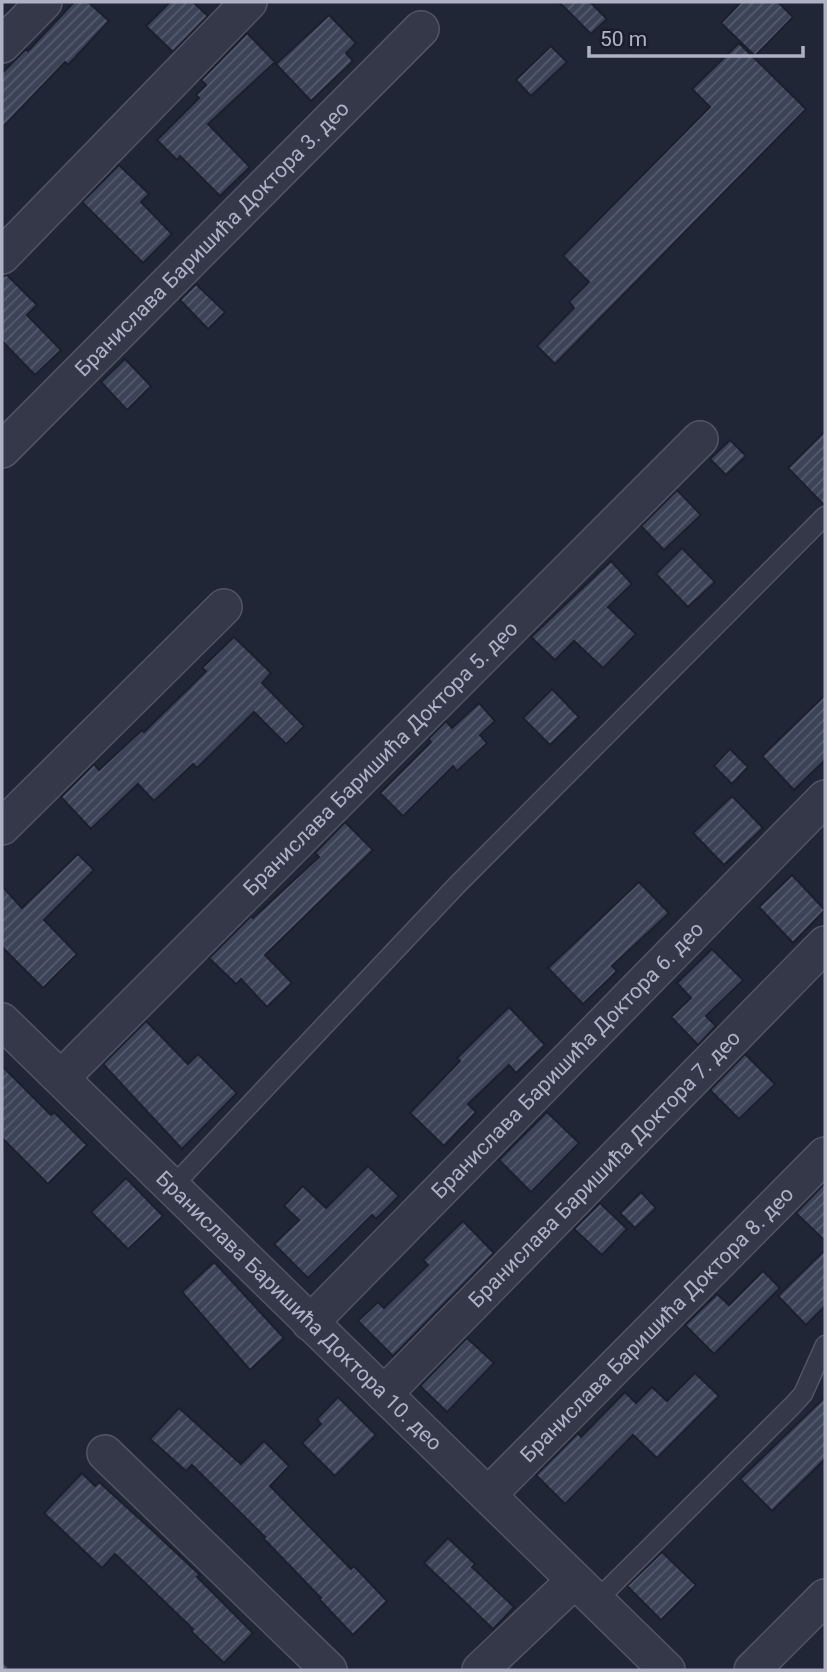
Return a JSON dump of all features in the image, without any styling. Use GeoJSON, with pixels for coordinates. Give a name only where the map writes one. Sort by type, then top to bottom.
{"type":"FeatureCollection","features":[{"type":"Feature","properties":{"kind":"street"},"geometry":{"type":"LineString","coordinates":[[2,45],[44,2]]}},
{"type":"Feature","properties":{"kind":"street"},"geometry":{"type":"LineString","coordinates":[[2,256],[248,2]]}},
{"type":"Feature","properties":{"kind":"street","name":"Бранислава Баришића Доктора 3. део"},"geometry":{"type":"LineString","coordinates":[[2,450],[421,29]]}},
{"type":"Feature","properties":{"kind":"street","name":"Бранислава Баришића Доктора 5. део"},"geometry":{"type":"LineString","coordinates":[[61,1078],[700,439]]}},
{"type":"Feature","properties":{"kind":"street"},"geometry":{"type":"LineString","coordinates":[[2,827],[224,607]]}},
{"type":"Feature","properties":{"kind":"street","name":"Бранислава Баришића Доктора 6. део"},"geometry":{"type":"LineString","coordinates":[[310,1323],[825,797]]}},
{"type":"Feature","properties":{"kind":"street","name":"Бранислава Баришића Доктора 7. део"},"geometry":{"type":"LineString","coordinates":[[384,1394],[825,944]]}},
{"type":"Feature","properties":{"kind":"street","name":"Бранислава Баришића Доктора 10. део"},"geometry":{"type":"LineString","coordinates":[[2,1021],[667,1670]]}},
{"type":"Feature","properties":{"kind":"street","name":"Бранислава Баришића Доктора 8. део"},"geometry":{"type":"LineString","coordinates":[[488,1495],[825,1155]]}},
{"type":"Feature","properties":{"kind":"street"},"geometry":{"type":"LineString","coordinates":[[105,1453],[330,1670]]}},
{"type":"Feature","properties":{"kind":"street"},"geometry":{"type":"LineString","coordinates":[[480,1670],[585,1591]]}},
{"type":"Feature","properties":{"kind":"street"},"geometry":{"type":"LineString","coordinates":[[752,1670],[825,1597]]}},
{"type":"Feature","properties":{"kind":"lane"},"geometry":{"type":"LineString","coordinates":[[172,1187],[371,975],[825,516]]}},
{"type":"Feature","properties":{"kind":"lane"},"geometry":{"type":"LineString","coordinates":[[585,1591],[792,1406],[803,1394],[825,1345]]}},
{"type":"Feature","properties":{"kind":"path"},"geometry":{"type":"LineString","coordinates":[[2,1666],[7,1670]]}},
{"type":"Feature","properties":{"kind":"building"},"geometry":{"type":"Polygon","coordinates":[[[74,2],[88,2],[109,21],[68,65],[65,62],[2,128],[2,73],[26,49],[28,51],[74,2]]]}},
{"type":"Feature","properties":{"kind":"building"},"geometry":{"type":"Polygon","coordinates":[[[170,2],[193,2],[208,16],[173,52],[146,26],[170,2]]]}},
{"type":"Feature","properties":{"kind":"building"},"geometry":{"type":"Polygon","coordinates":[[[559,2],[590,2],[607,19],[591,34],[559,2]]]}},
{"type":"Feature","properties":{"kind":"building"},"geometry":{"type":"Polygon","coordinates":[[[741,2],[778,2],[793,17],[755,56],[721,23],[741,2]]]}},
{"type":"Feature","properties":{"kind":"building"},"geometry":{"type":"Polygon","coordinates":[[[329,15],[356,43],[346,53],[353,61],[311,101],[276,64],[329,15]]]}},
{"type":"Feature","properties":{"kind":"building"},"geometry":{"type":"Polygon","coordinates":[[[247,33],[275,62],[208,124],[250,167],[220,196],[180,156],[177,160],[157,140],[199,98],[196,95],[206,85],[201,80],[247,33]]]}},
{"type":"Feature","properties":{"kind":"building"},"geometry":{"type":"Polygon","coordinates":[[[739,43],[806,109],[555,364],[537,346],[574,308],[569,302],[589,282],[563,256],[710,107],[692,89],[739,43]]]}},
{"type":"Feature","properties":{"kind":"building"},"geometry":{"type":"Polygon","coordinates":[[[551,46],[567,62],[531,96],[516,80],[551,46]]]}},
{"type":"Feature","properties":{"kind":"building"},"geometry":{"type":"Polygon","coordinates":[[[119,165],[149,194],[141,202],[172,234],[143,263],[82,202],[119,165]]]}},
{"type":"Feature","properties":{"kind":"building"},"geometry":{"type":"Polygon","coordinates":[[[7,275],[37,305],[27,315],[61,350],[35,375],[2,341],[2,276],[7,275]]]}},
{"type":"Feature","properties":{"kind":"building"},"geometry":{"type":"Polygon","coordinates":[[[196,284],[225,312],[208,329],[180,300],[196,284]]]}},
{"type":"Feature","properties":{"kind":"building"},"geometry":{"type":"Polygon","coordinates":[[[125,359],[151,386],[127,410],[101,382],[125,359]]]}},
{"type":"Feature","properties":{"kind":"building"},"geometry":{"type":"Polygon","coordinates":[[[825,431],[825,505],[824,505],[788,468],[825,431]]]}},
{"type":"Feature","properties":{"kind":"building"},"geometry":{"type":"Polygon","coordinates":[[[730,440],[746,456],[726,475],[710,459],[730,440]]]}},
{"type":"Feature","properties":{"kind":"building"},"geometry":{"type":"Polygon","coordinates":[[[677,490],[701,515],[664,550],[641,526],[677,490]]]}},
{"type":"Feature","properties":{"kind":"building"},"geometry":{"type":"Polygon","coordinates":[[[682,548],[715,582],[688,607],[656,574],[682,548]]]}},
{"type":"Feature","properties":{"kind":"building"},"geometry":{"type":"Polygon","coordinates":[[[611,561],[632,584],[608,607],[636,634],[603,668],[574,641],[555,660],[531,637],[611,561]]]}},
{"type":"Feature","properties":{"kind":"building"},"geometry":{"type":"Polygon","coordinates":[[[234,637],[271,673],[262,683],[304,726],[286,744],[254,712],[197,768],[193,764],[154,801],[138,784],[91,829],[61,797],[94,764],[99,770],[142,730],[144,732],[206,671],[202,668],[234,637]]]}},
{"type":"Feature","properties":{"kind":"building"},"geometry":{"type":"Polygon","coordinates":[[[552,689],[579,717],[550,745],[523,718],[552,689]]]}},
{"type":"Feature","properties":{"kind":"building"},"geometry":{"type":"Polygon","coordinates":[[[825,695],[825,760],[794,790],[762,756],[825,695]]]}},
{"type":"Feature","properties":{"kind":"building"},"geometry":{"type":"Polygon","coordinates":[[[479,703],[495,721],[480,735],[487,743],[457,771],[453,766],[403,816],[380,793],[431,742],[428,739],[446,721],[452,728],[479,703]]]}},
{"type":"Feature","properties":{"kind":"building"},"geometry":{"type":"Polygon","coordinates":[[[730,749],[748,767],[732,784],[714,766],[730,749]]]}},
{"type":"Feature","properties":{"kind":"building"},"geometry":{"type":"Polygon","coordinates":[[[732,796],[763,828],[724,865],[693,833],[732,796]]]}},
{"type":"Feature","properties":{"kind":"building"},"geometry":{"type":"Polygon","coordinates":[[[345,822],[373,850],[265,955],[292,983],[267,1007],[241,979],[236,984],[209,958],[251,916],[253,918],[319,857],[315,853],[345,822]]]}},
{"type":"Feature","properties":{"kind":"building"},"geometry":{"type":"Polygon","coordinates":[[[78,854],[94,870],[44,920],[77,954],[43,988],[2,947],[2,886],[22,908],[78,854]]]}},
{"type":"Feature","properties":{"kind":"building"},"geometry":{"type":"Polygon","coordinates":[[[792,875],[825,910],[793,943],[759,907],[792,875]]]}},
{"type":"Feature","properties":{"kind":"building"},"geometry":{"type":"Polygon","coordinates":[[[639,882],[669,913],[612,966],[617,971],[583,1004],[548,968],[639,882]]]}},
{"type":"Feature","properties":{"kind":"building"},"geometry":{"type":"Polygon","coordinates":[[[712,949],[743,980],[706,1016],[716,1026],[698,1045],[671,1017],[691,998],[677,983],[712,949]]]}},
{"type":"Feature","properties":{"kind":"building"},"geometry":{"type":"Polygon","coordinates":[[[509,1007],[545,1045],[516,1073],[509,1065],[468,1104],[476,1112],[444,1146],[410,1113],[460,1061],[457,1058],[509,1007]]]}},
{"type":"Feature","properties":{"kind":"building"},"geometry":{"type":"Polygon","coordinates":[[[146,1021],[188,1064],[198,1054],[237,1093],[182,1149],[103,1064],[146,1021]]]}},
{"type":"Feature","properties":{"kind":"building"},"geometry":{"type":"Polygon","coordinates":[[[745,1054],[775,1084],[739,1119],[710,1090],[745,1054]]]}},
{"type":"Feature","properties":{"kind":"building"},"geometry":{"type":"Polygon","coordinates":[[[2,1066],[51,1115],[54,1112],[87,1145],[48,1184],[2,1138],[2,1066]]]}},
{"type":"Feature","properties":{"kind":"building"},"geometry":{"type":"Polygon","coordinates":[[[547,1112],[579,1143],[531,1192],[499,1160],[547,1112]]]}},
{"type":"Feature","properties":{"kind":"building"},"geometry":{"type":"Polygon","coordinates":[[[368,1166],[399,1196],[376,1219],[372,1215],[308,1278],[274,1244],[299,1220],[284,1206],[303,1186],[326,1208],[368,1166]]]}},
{"type":"Feature","properties":{"kind":"building"},"geometry":{"type":"Polygon","coordinates":[[[126,1178],[163,1216],[128,1249],[91,1212],[126,1178]]]}},
{"type":"Feature","properties":{"kind":"building"},"geometry":{"type":"Polygon","coordinates":[[[825,1183],[825,1241],[796,1213],[825,1183]]]}},
{"type":"Feature","properties":{"kind":"building"},"geometry":{"type":"Polygon","coordinates":[[[641,1192],[656,1208],[635,1228],[620,1213],[641,1192]]]}},
{"type":"Feature","properties":{"kind":"building"},"geometry":{"type":"Polygon","coordinates":[[[600,1203],[627,1229],[602,1255],[574,1229],[600,1203]]]}},
{"type":"Feature","properties":{"kind":"building"},"geometry":{"type":"Polygon","coordinates":[[[463,1221],[494,1253],[393,1356],[358,1321],[378,1302],[384,1308],[428,1265],[423,1260],[463,1221]]]}},
{"type":"Feature","properties":{"kind":"building"},"geometry":{"type":"Polygon","coordinates":[[[825,1250],[825,1306],[806,1325],[778,1296],[825,1250]]]}},
{"type":"Feature","properties":{"kind":"building"},"geometry":{"type":"Polygon","coordinates":[[[214,1262],[284,1338],[250,1370],[182,1292],[214,1262]]]}},
{"type":"Feature","properties":{"kind":"building"},"geometry":{"type":"Polygon","coordinates":[[[763,1271],[780,1288],[714,1354],[685,1325],[717,1294],[729,1305],[763,1271]]]}},
{"type":"Feature","properties":{"kind":"building"},"geometry":{"type":"Polygon","coordinates":[[[467,1338],[494,1363],[447,1412],[420,1386],[467,1338]]]}},
{"type":"Feature","properties":{"kind":"building"},"geometry":{"type":"Polygon","coordinates":[[[695,1373],[719,1396],[657,1458],[633,1435],[565,1504],[536,1475],[578,1433],[581,1437],[625,1392],[636,1403],[652,1387],[667,1401],[695,1373]]]}},
{"type":"Feature","properties":{"kind":"building"},"geometry":{"type":"Polygon","coordinates":[[[338,1397],[376,1435],[335,1476],[302,1443],[321,1424],[317,1419],[338,1397]]]}},
{"type":"Feature","properties":{"kind":"building"},"geometry":{"type":"Polygon","coordinates":[[[825,1397],[825,1459],[772,1511],[740,1479],[825,1397]]]}},
{"type":"Feature","properties":{"kind":"building"},"geometry":{"type":"Polygon","coordinates":[[[179,1408],[241,1464],[264,1441],[289,1466],[270,1486],[351,1569],[354,1566],[387,1601],[353,1635],[263,1538],[265,1537],[192,1465],[186,1471],[150,1439],[179,1408]]]}},
{"type":"Feature","properties":{"kind":"building"},"geometry":{"type":"Polygon","coordinates":[[[82,1473],[95,1486],[99,1482],[153,1531],[200,1575],[197,1577],[253,1633],[224,1663],[191,1631],[193,1629],[115,1554],[102,1568],[44,1513],[82,1473]]]}},
{"type":"Feature","properties":{"kind":"building"},"geometry":{"type":"Polygon","coordinates":[[[448,1538],[475,1564],[472,1567],[514,1607],[493,1629],[424,1563],[448,1538]]]}},
{"type":"Feature","properties":{"kind":"building"},"geometry":{"type":"Polygon","coordinates":[[[662,1552],[696,1585],[661,1620],[627,1586],[662,1552]]]}}]}
